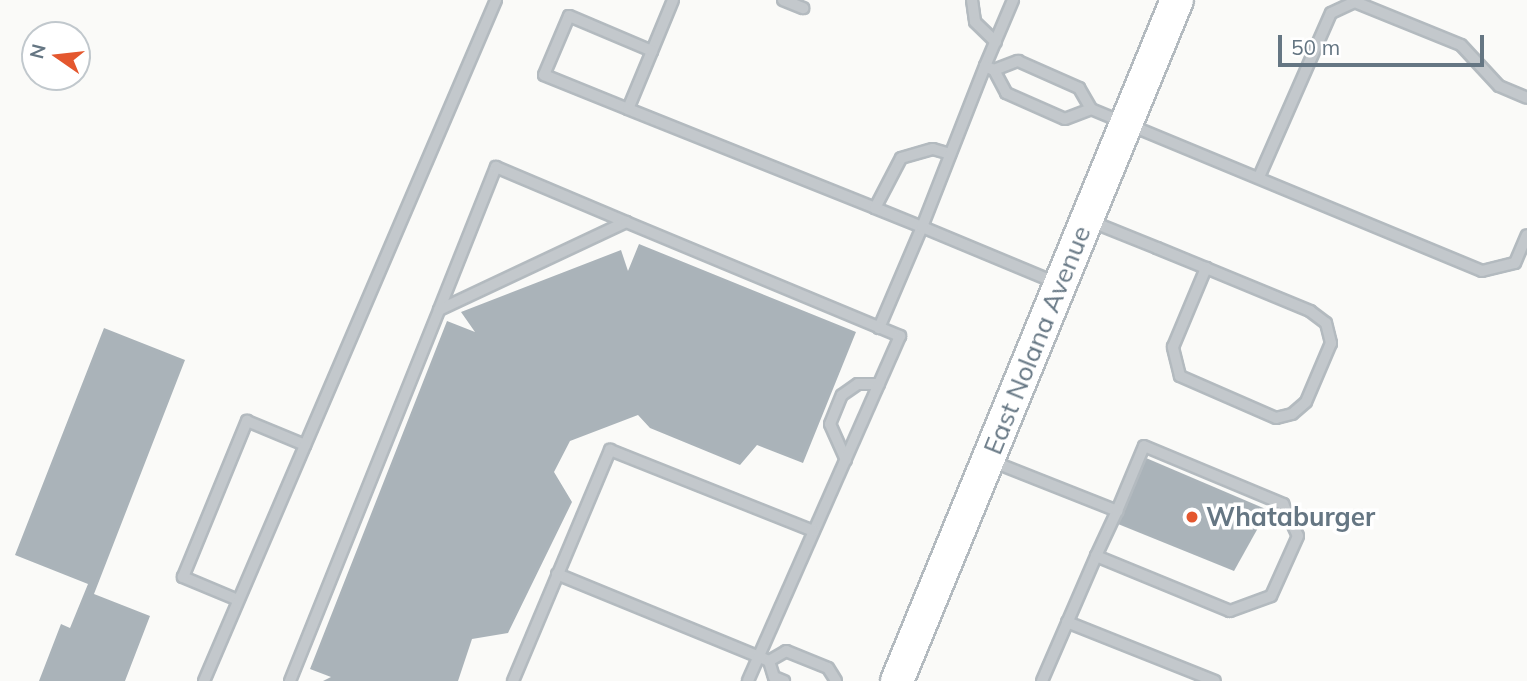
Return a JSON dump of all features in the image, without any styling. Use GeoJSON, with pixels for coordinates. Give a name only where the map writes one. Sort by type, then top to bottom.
{"type":"FeatureCollection","features":[{"type":"Feature","properties":{"kind":"main road","name":"East Nolana Avenue"},"geometry":{"type":"LineString","coordinates":[[897,681],[1177,0]]}},
{"type":"Feature","properties":{"kind":"lane"},"geometry":{"type":"LineString","coordinates":[[204,681],[496,0]]}},
{"type":"Feature","properties":{"kind":"lane"},"geometry":{"type":"LineString","coordinates":[[628,109],[673,0]]}},
{"type":"Feature","properties":{"kind":"lane"},"geometry":{"type":"LineString","coordinates":[[783,0],[803,8]]}},
{"type":"Feature","properties":{"kind":"lane"},"geometry":{"type":"LineString","coordinates":[[972,0],[975,22],[996,42]]}},
{"type":"Feature","properties":{"kind":"lane"},"geometry":{"type":"LineString","coordinates":[[879,328],[950,154],[990,68],[996,42],[1013,0]]}},
{"type":"Feature","properties":{"kind":"lane"},"geometry":{"type":"LineString","coordinates":[[1259,177],[1331,13],[1355,2],[1461,45],[1499,86],[1527,98]]}},
{"type":"Feature","properties":{"kind":"lane"},"geometry":{"type":"LineString","coordinates":[[652,51],[569,16],[544,75],[1060,284]]}},
{"type":"Feature","properties":{"kind":"lane"},"geometry":{"type":"LineString","coordinates":[[990,68],[1018,61],[1079,88],[1091,109],[1482,271],[1515,263],[1527,235]]}},
{"type":"Feature","properties":{"kind":"lane"},"geometry":{"type":"LineString","coordinates":[[990,68],[1006,93],[1065,118],[1091,109]]}},
{"type":"Feature","properties":{"kind":"lane"},"geometry":{"type":"LineString","coordinates":[[875,208],[901,158],[933,149],[950,154]]}},
{"type":"Feature","properties":{"kind":"lane"},"geometry":{"type":"LineString","coordinates":[[290,681],[496,167],[900,337],[814,531],[764,658],[748,681]]}},
{"type":"Feature","properties":{"kind":"lane"},"geometry":{"type":"LineString","coordinates":[[1087,219],[1206,268],[1310,311],[1326,323],[1331,343],[1306,402],[1292,414],[1276,418],[1180,376],[1173,347],[1206,268]]}},
{"type":"Feature","properties":{"kind":"lane"},"geometry":{"type":"LineString","coordinates":[[439,310],[626,222]]}},
{"type":"Feature","properties":{"kind":"lane"},"geometry":{"type":"LineString","coordinates":[[846,460],[830,424],[842,395],[858,384],[879,384]]}},
{"type":"Feature","properties":{"kind":"lane"},"geometry":{"type":"LineString","coordinates":[[238,600],[183,577],[247,421],[305,445]]}},
{"type":"Feature","properties":{"kind":"lane"},"geometry":{"type":"LineString","coordinates":[[1042,681],[1096,556],[1117,511],[1144,446],[1283,504],[1298,536],[1271,596],[1230,611],[1096,556]]}},
{"type":"Feature","properties":{"kind":"lane"},"geometry":{"type":"LineString","coordinates":[[513,681],[610,450],[814,531]]}},
{"type":"Feature","properties":{"kind":"lane"},"geometry":{"type":"LineString","coordinates":[[988,460],[1117,511]]}},
{"type":"Feature","properties":{"kind":"lane"},"geometry":{"type":"LineString","coordinates":[[558,574],[764,658],[775,677],[784,681]]}},
{"type":"Feature","properties":{"kind":"lane"},"geometry":{"type":"LineString","coordinates":[[1067,622],[1214,681]]}},
{"type":"Feature","properties":{"kind":"lane"},"geometry":{"type":"LineString","coordinates":[[764,658],[786,651],[828,668],[836,681]]}},
{"type":"Feature","properties":{"kind":"building"},"geometry":{"type":"Polygon","coordinates":[[[639,244],[856,332],[803,463],[757,445],[740,465],[650,428],[638,415],[570,441],[554,472],[572,502],[508,633],[472,639],[458,681],[323,681],[331,677],[310,669],[447,321],[475,332],[461,312],[621,250],[628,271],[639,244]]]}},
{"type":"Feature","properties":{"kind":"building"},"geometry":{"type":"Polygon","coordinates":[[[104,328],[185,360],[94,594],[150,616],[125,681],[39,681],[61,624],[70,628],[88,584],[15,555],[104,328]]]}},
{"type":"Feature","properties":{"kind":"building","name":"Whataburger"},"geometry":{"type":"Polygon","coordinates":[[[1146,458],[1268,510],[1234,571],[1118,524],[1146,458]]]}},
{"type":"Feature","properties":{"kind":"place","name":"Whataburger"},"geometry":{"type":"Point","coordinates":[1192,517]}}]}
